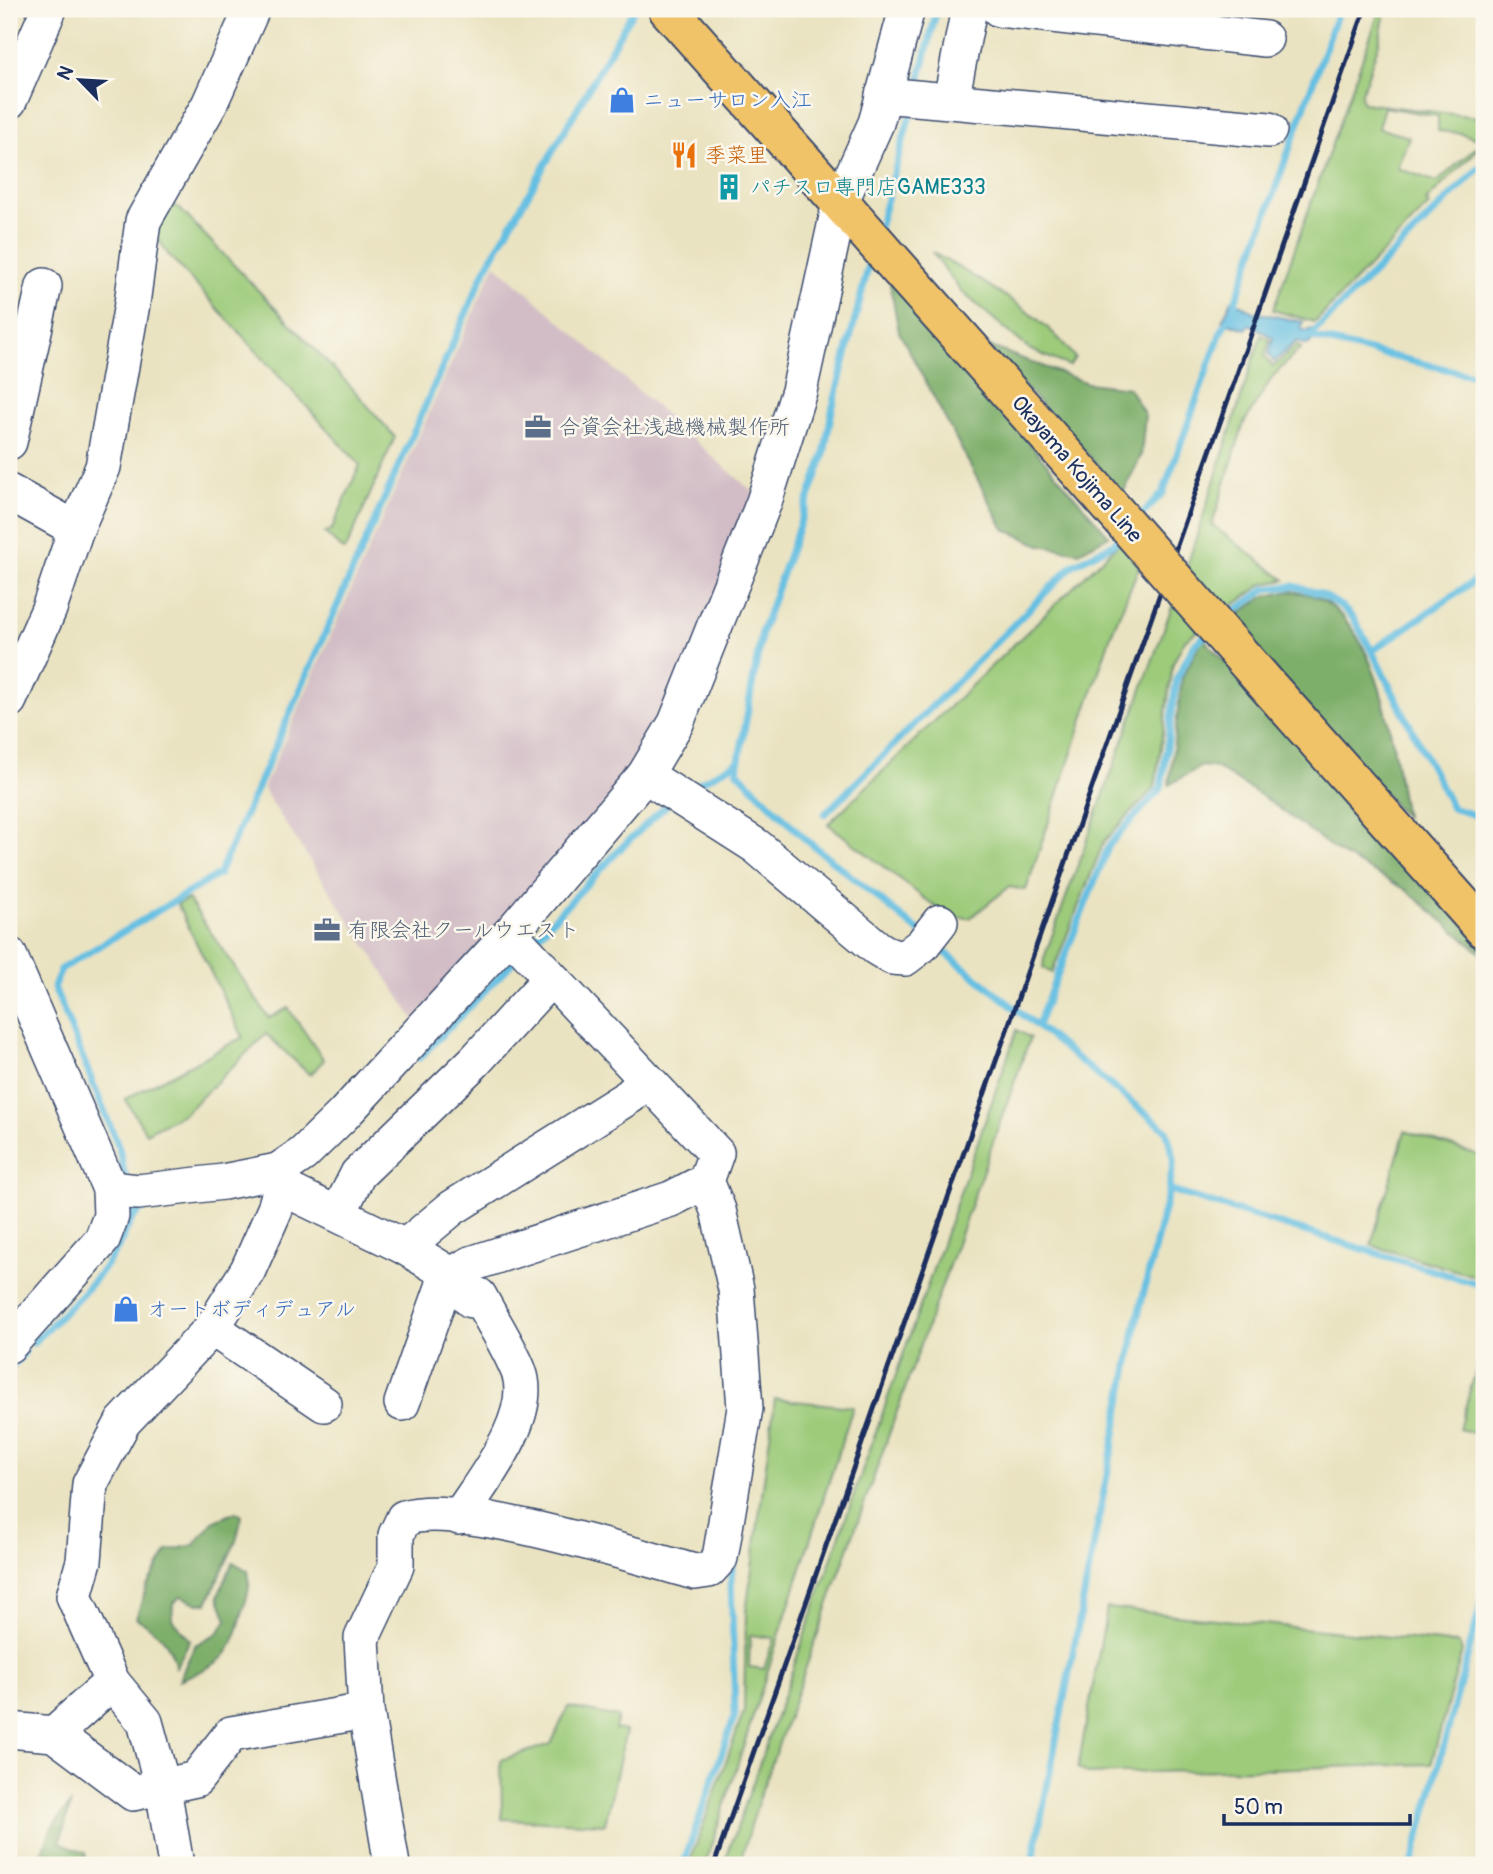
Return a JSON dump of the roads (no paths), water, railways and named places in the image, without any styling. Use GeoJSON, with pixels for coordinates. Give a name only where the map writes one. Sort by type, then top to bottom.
{"type":"FeatureCollection","features":[{"type":"Feature","properties":{"kind":"main road","name":"Okayama Kojima Line"},"geometry":{"type":"LineString","coordinates":[[668,9],[1484,929]]}},
{"type":"Feature","properties":{"kind":"street"},"geometry":{"type":"LineString","coordinates":[[9,101],[49,9]]}},
{"type":"Feature","properties":{"kind":"street"},"geometry":{"type":"LineString","coordinates":[[9,700],[49,609],[76,529],[103,467],[132,304],[143,221],[209,105],[252,9]]}},
{"type":"Feature","properties":{"kind":"street"},"geometry":{"type":"LineString","coordinates":[[907,9],[913,98]]}},
{"type":"Feature","properties":{"kind":"street"},"geometry":{"type":"LineString","coordinates":[[338,1214],[358,1174],[475,1061],[532,965],[665,789],[676,723],[764,502],[799,391],[876,123],[913,98],[969,9]]}},
{"type":"Feature","properties":{"kind":"street"},"geometry":{"type":"LineString","coordinates":[[999,9],[1265,38]]}},
{"type":"Feature","properties":{"kind":"street"},"geometry":{"type":"LineString","coordinates":[[913,98],[1269,130]]}},
{"type":"Feature","properties":{"kind":"street"},"geometry":{"type":"LineString","coordinates":[[9,442],[44,286]]}},
{"type":"Feature","properties":{"kind":"street"},"geometry":{"type":"LineString","coordinates":[[9,492],[76,529]]}},
{"type":"Feature","properties":{"kind":"street"},"geometry":{"type":"LineString","coordinates":[[665,789],[756,846],[860,935],[892,957],[905,958],[932,932]]}},
{"type":"Feature","properties":{"kind":"street"},"geometry":{"type":"LineString","coordinates":[[9,955],[121,1190],[102,1240],[9,1345]]}},
{"type":"Feature","properties":{"kind":"street"},"geometry":{"type":"LineString","coordinates":[[392,1865],[366,1711],[362,1638],[396,1566],[396,1535],[404,1518],[415,1515],[499,1521],[695,1572],[709,1570],[720,1559],[745,1408],[736,1289],[709,1173],[716,1153],[639,1087],[532,965]]}},
{"type":"Feature","properties":{"kind":"street"},"geometry":{"type":"LineString","coordinates":[[176,1865],[163,1788],[145,1723],[112,1682],[74,1596],[84,1560],[90,1484],[123,1422],[212,1328],[248,1270],[279,1178],[343,1115],[532,965]]}},
{"type":"Feature","properties":{"kind":"street"},"geometry":{"type":"LineString","coordinates":[[405,1247],[452,1208],[639,1087]]}},
{"type":"Feature","properties":{"kind":"street"},"geometry":{"type":"LineString","coordinates":[[402,1404],[443,1287],[451,1275],[496,1256],[671,1199],[709,1173]]}},
{"type":"Feature","properties":{"kind":"street"},"geometry":{"type":"LineString","coordinates":[[121,1190],[279,1178],[338,1214],[405,1247],[451,1275],[471,1300],[479,1296],[520,1374],[522,1399],[516,1423],[501,1453],[459,1517]]}},
{"type":"Feature","properties":{"kind":"street"},"geometry":{"type":"LineString","coordinates":[[212,1328],[324,1404]]}},
{"type":"Feature","properties":{"kind":"street"},"geometry":{"type":"LineString","coordinates":[[54,1734],[112,1682]]}},
{"type":"Feature","properties":{"kind":"street"},"geometry":{"type":"LineString","coordinates":[[9,1730],[54,1734],[133,1793],[196,1779],[231,1734],[366,1711]]}},
{"type":"Feature","properties":{"kind":"water"},"geometry":{"type":"Polygon","coordinates":[[[1232,300],[1254,312],[1303,322],[1300,328],[1306,331],[1312,329],[1316,339],[1307,345],[1297,341],[1274,362],[1269,354],[1273,338],[1250,324],[1246,329],[1222,321],[1232,300]]]}},
{"type":"Feature","properties":{"kind":"waterway"},"geometry":{"type":"LineString","coordinates":[[126,1182],[119,1148],[54,987],[61,969],[219,874],[486,268],[634,9]]}},
{"type":"Feature","properties":{"kind":"waterway"},"geometry":{"type":"LineString","coordinates":[[917,90],[937,9]]}},
{"type":"Feature","properties":{"kind":"waterway"},"geometry":{"type":"LineString","coordinates":[[1137,519],[1163,493],[1221,332],[1232,311],[1339,9]]}},
{"type":"Feature","properties":{"kind":"waterway"},"geometry":{"type":"LineString","coordinates":[[879,228],[912,108]]}},
{"type":"Feature","properties":{"kind":"waterway"},"geometry":{"type":"LineString","coordinates":[[1309,337],[1484,163]]}},
{"type":"Feature","properties":{"kind":"waterway"},"geometry":{"type":"LineString","coordinates":[[871,256],[832,410],[824,455],[762,631],[737,771],[804,838],[921,933]]}},
{"type":"Feature","properties":{"kind":"waterway"},"geometry":{"type":"LineString","coordinates":[[1310,337],[1484,378]]}},
{"type":"Feature","properties":{"kind":"waterway"},"geometry":{"type":"LineString","coordinates":[[825,814],[1073,565],[1113,544],[1121,535]]}},
{"type":"Feature","properties":{"kind":"waterway"},"geometry":{"type":"LineString","coordinates":[[1372,651],[1484,574]]}},
{"type":"Feature","properties":{"kind":"waterway"},"geometry":{"type":"LineString","coordinates":[[1223,620],[1265,589],[1294,586],[1321,594],[1341,606],[1354,619],[1376,659],[1452,808],[1484,818]]}},
{"type":"Feature","properties":{"kind":"waterway"},"geometry":{"type":"LineString","coordinates":[[1037,1026],[1109,845],[1161,788],[1177,678],[1194,645],[1206,635]]}},
{"type":"Feature","properties":{"kind":"waterway"},"geometry":{"type":"LineString","coordinates":[[688,789],[737,762]]}},
{"type":"Feature","properties":{"kind":"waterway"},"geometry":{"type":"LineString","coordinates":[[531,943],[620,849],[670,802]]}},
{"type":"Feature","properties":{"kind":"waterway"},"geometry":{"type":"LineString","coordinates":[[936,945],[1166,1130],[1174,1158],[1169,1190],[1137,1320],[1032,1865]]}},
{"type":"Feature","properties":{"kind":"waterway"},"geometry":{"type":"LineString","coordinates":[[419,1058],[518,957]]}},
{"type":"Feature","properties":{"kind":"waterway"},"geometry":{"type":"LineString","coordinates":[[1169,1190],[1484,1286]]}},
{"type":"Feature","properties":{"kind":"waterway"},"geometry":{"type":"LineString","coordinates":[[127,1201],[132,1217]]}},
{"type":"Feature","properties":{"kind":"waterway"},"geometry":{"type":"LineString","coordinates":[[33,1343],[99,1274],[117,1249],[132,1219],[147,1207]]}},
{"type":"Feature","properties":{"kind":"waterway"},"geometry":{"type":"LineString","coordinates":[[9,1369],[25,1352]]}},
{"type":"Feature","properties":{"kind":"waterway"},"geometry":{"type":"LineString","coordinates":[[683,1865],[735,1715],[731,1578],[733,1563]]}},
{"type":"Feature","properties":{"kind":"waterway"},"geometry":{"type":"LineString","coordinates":[[1412,1865],[1484,1594]]}},
{"type":"Feature","properties":{"kind":"railway"},"geometry":{"type":"LineString","coordinates":[[714,1865],[1365,9]]}},
{"type":"Feature","properties":{"kind":"place","name":"ニューサロン入江"},"geometry":{"type":"Point","coordinates":[622,100]}},
{"type":"Feature","properties":{"kind":"place","name":"季菜里"},"geometry":{"type":"Point","coordinates":[684,155]}},
{"type":"Feature","properties":{"kind":"place","name":"パチスロ専門店GAME333"},"geometry":{"type":"Point","coordinates":[729,187]}},
{"type":"Feature","properties":{"kind":"place","name":"合資会社浅越機械製作所"},"geometry":{"type":"Point","coordinates":[538,427]}},
{"type":"Feature","properties":{"kind":"place","name":"有限会社クールウエスト"},"geometry":{"type":"Point","coordinates":[327,930]}},
{"type":"Feature","properties":{"kind":"place","name":"オートボディデュアル"},"geometry":{"type":"Point","coordinates":[126,1309]}}]}
